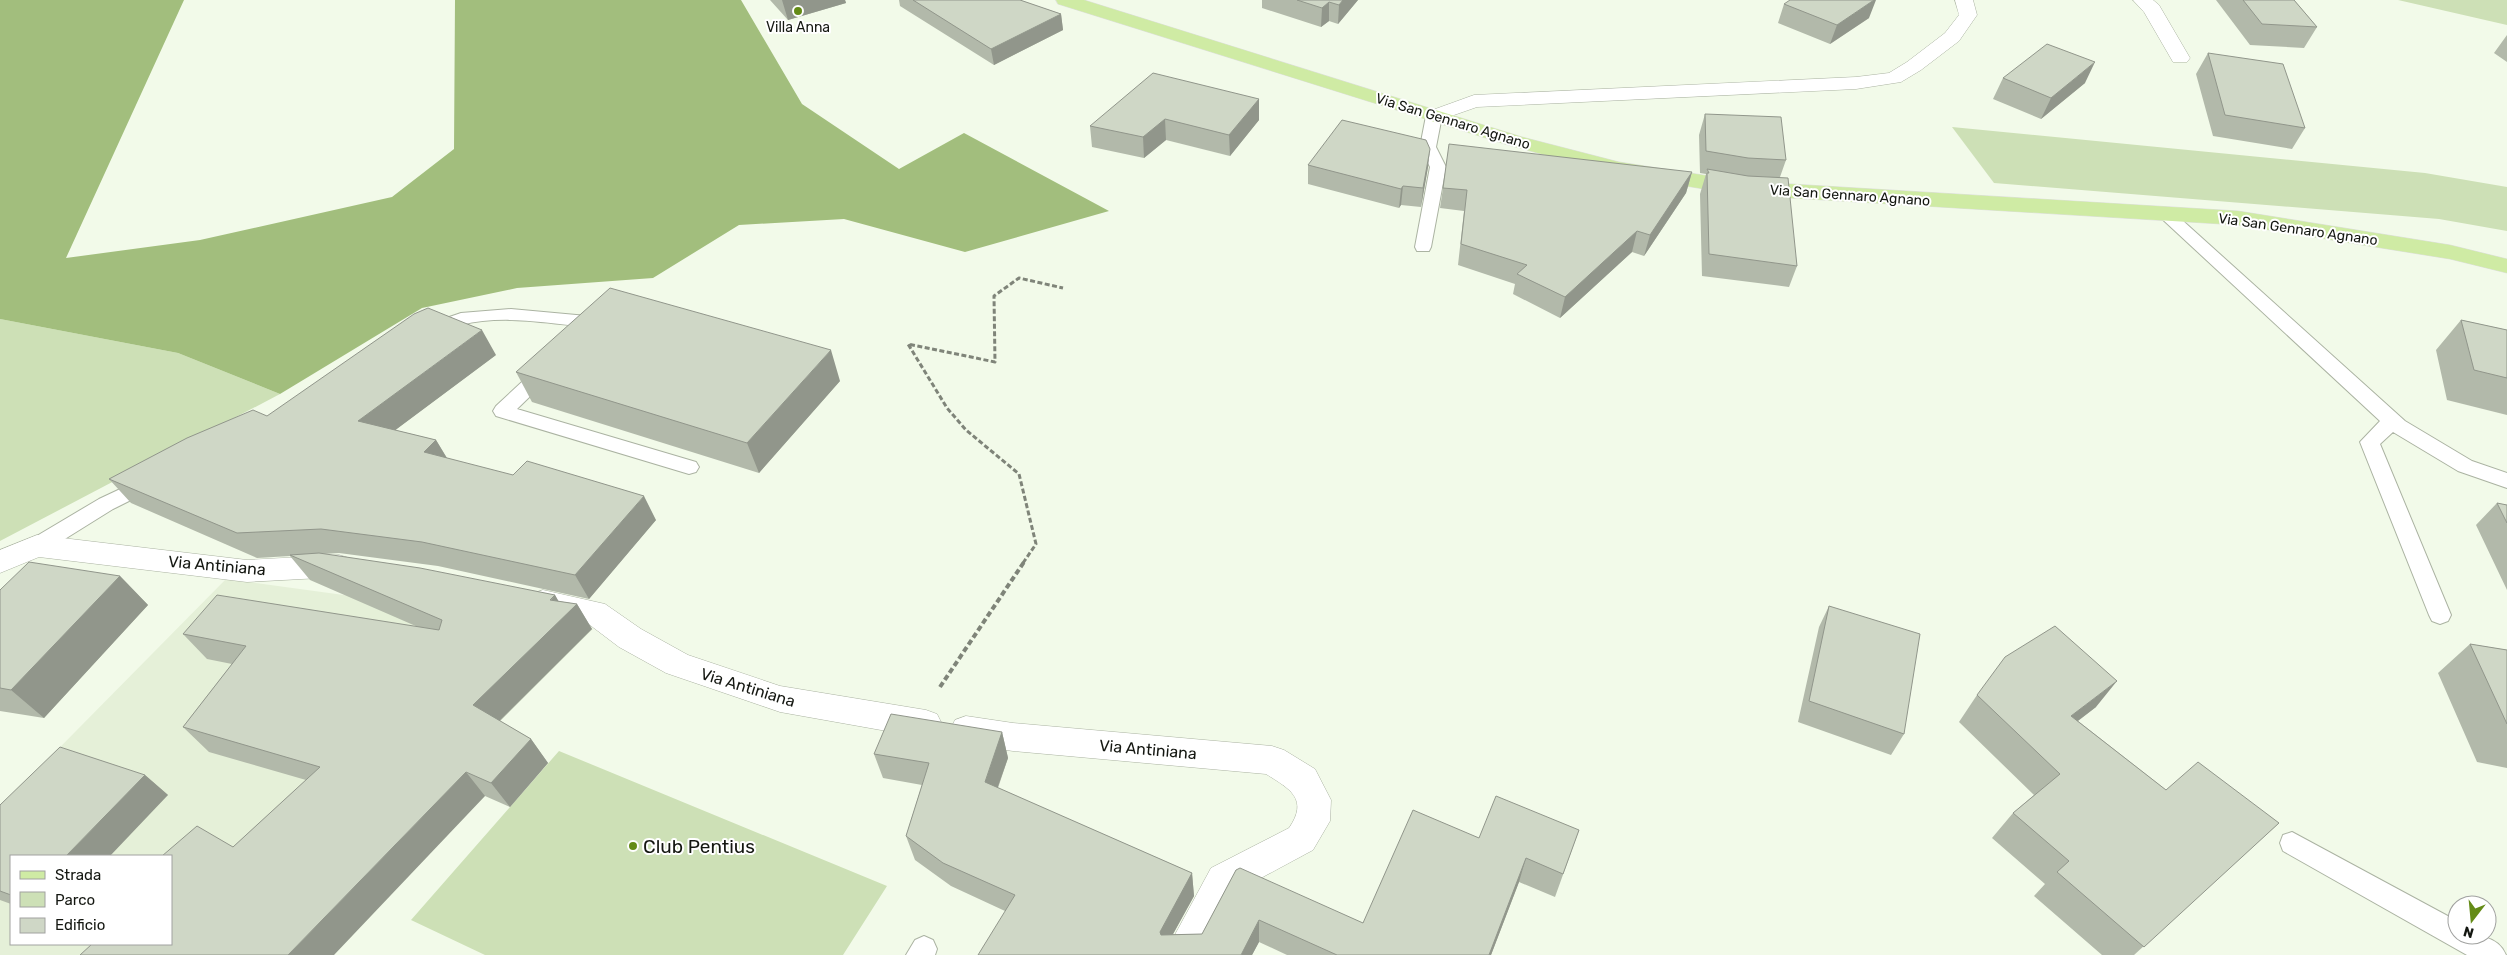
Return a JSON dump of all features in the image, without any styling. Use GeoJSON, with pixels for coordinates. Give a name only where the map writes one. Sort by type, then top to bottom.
{"type":"FeatureCollection","features":[{"type":"Feature","properties":{"kind":"main road","name":"Via San Gennaro Agnano"},"geometry":{"type":"LineString","coordinates":[[1065,0],[1515,141],[1618,168],[1741,188],[2238,218],[2450,252],[2507,266]]}},
{"type":"Feature","properties":{"kind":"street"},"geometry":{"type":"LineString","coordinates":[[1434,116],[1474,101],[1856,83],[1894,78],[1952,37],[1968,15],[1964,0]]}},
{"type":"Feature","properties":{"kind":"street"},"geometry":{"type":"LineString","coordinates":[[2142,0],[2152,9],[2180,58]]}},
{"type":"Feature","properties":{"kind":"street"},"geometry":{"type":"LineString","coordinates":[[0,562],[37,546]]}},
{"type":"Feature","properties":{"kind":"street","name":"Via Antiniana"},"geometry":{"type":"LineString","coordinates":[[37,546],[247,571],[339,566],[366,570]]}},
{"type":"Feature","properties":{"kind":"street","name":"Via Antiniana"},"geometry":{"type":"LineString","coordinates":[[516,596],[594,612],[630,638],[677,664],[780,699],[1012,737],[1272,760],[1304,780],[1314,800],[1313,821],[1301,839],[1223,880],[1182,955]]}},
{"type":"Feature","properties":{"kind":"lane"},"geometry":{"type":"LineString","coordinates":[[1423,247],[1438,166],[1428,147],[1434,116]]}},
{"type":"Feature","properties":{"kind":"lane"},"geometry":{"type":"LineString","coordinates":[[2166,214],[2392,421],[2464,466],[2507,481]]}},
{"type":"Feature","properties":{"kind":"lane"},"geometry":{"type":"LineString","coordinates":[[413,336],[462,318],[510,315],[550,317],[598,323],[583,336]]}},
{"type":"Feature","properties":{"kind":"lane"},"geometry":{"type":"LineString","coordinates":[[561,356],[503,410],[689,467]]}},
{"type":"Feature","properties":{"kind":"lane"},"geometry":{"type":"LineString","coordinates":[[2392,421],[2370,442],[2440,615]]}},
{"type":"Feature","properties":{"kind":"lane"},"geometry":{"type":"LineString","coordinates":[[37,546],[106,504],[164,474]]}},
{"type":"Feature","properties":{"kind":"lane"},"geometry":{"type":"LineString","coordinates":[[2292,843],[2447,929]]}},
{"type":"Feature","properties":{"kind":"lane"},"geometry":{"type":"LineString","coordinates":[[2475,945],[2493,955]]}},
{"type":"Feature","properties":{"kind":"path"},"geometry":{"type":"LineString","coordinates":[[914,722],[1036,544],[1019,474],[966,430],[947,408],[908,344],[995,362],[994,296],[1019,278],[1063,288]]}},
{"type":"Feature","properties":{"kind":"shaded area"},"geometry":{"type":"Polygon","coordinates":[[[226,579],[593,629],[264,955],[0,955],[0,808],[226,579]]]}},
{"type":"Feature","properties":{"kind":"green space"},"geometry":{"type":"Polygon","coordinates":[[[0,0],[184,0],[66,258],[200,240],[392,197],[454,149],[455,0],[741,0],[802,104],[899,169],[964,133],[1109,211],[965,252],[844,219],[739,225],[653,278],[517,288],[422,308],[280,394],[178,353],[0,319],[0,0]]]}},
{"type":"Feature","properties":{"kind":"green space"},"geometry":{"type":"Polygon","coordinates":[[[2398,0],[2507,0],[2507,25],[2398,0]]]}},
{"type":"Feature","properties":{"kind":"green space"},"geometry":{"type":"Polygon","coordinates":[[[1952,127],[2425,173],[2507,187],[2507,231],[2439,219],[1994,183],[1952,127]]]}},
{"type":"Feature","properties":{"kind":"green space"},"geometry":{"type":"Polygon","coordinates":[[[0,319],[178,353],[280,394],[0,541],[0,319]]]}},
{"type":"Feature","properties":{"kind":"green space","name":"Club Pentius"},"geometry":{"type":"Polygon","coordinates":[[[559,751],[887,886],[843,955],[485,955],[411,920],[559,751]]]}},
{"type":"Feature","properties":{"kind":"building"},"geometry":{"type":"Polygon","coordinates":[[[913,0],[1020,0],[1061,14],[991,49],[913,0]]]}},
{"type":"Feature","properties":{"kind":"building"},"geometry":{"type":"Polygon","coordinates":[[[1297,0],[1343,0],[1339,5],[1329,2],[1322,8],[1297,0]]]}},
{"type":"Feature","properties":{"kind":"building"},"geometry":{"type":"Polygon","coordinates":[[[1790,0],[1874,0],[1837,25],[1784,4],[1790,0]]]}},
{"type":"Feature","properties":{"kind":"building"},"geometry":{"type":"Polygon","coordinates":[[[2243,0],[2294,0],[2317,27],[2262,24],[2243,0]]]}},
{"type":"Feature","properties":{"kind":"building"},"geometry":{"type":"Polygon","coordinates":[[[2047,44],[2095,62],[2051,98],[2003,78],[2047,44]]]}},
{"type":"Feature","properties":{"kind":"building"},"geometry":{"type":"Polygon","coordinates":[[[2208,53],[2283,64],[2305,128],[2225,115],[2208,53]]]}},
{"type":"Feature","properties":{"kind":"building"},"geometry":{"type":"Polygon","coordinates":[[[1153,73],[1259,99],[1229,135],[1165,119],[1143,137],[1090,126],[1153,73]]]}},
{"type":"Feature","properties":{"kind":"building"},"geometry":{"type":"Polygon","coordinates":[[[1705,114],[1781,117],[1786,160],[1748,158],[1706,151],[1705,114]]]}},
{"type":"Feature","properties":{"kind":"building"},"geometry":{"type":"Polygon","coordinates":[[[1342,120],[1426,140],[1430,149],[1423,188],[1403,186],[1401,189],[1308,165],[1342,120]]]}},
{"type":"Feature","properties":{"kind":"building"},"geometry":{"type":"Polygon","coordinates":[[[1449,144],[1692,172],[1650,235],[1637,231],[1565,297],[1517,274],[1527,265],[1461,244],[1467,190],[1443,188],[1449,144]]]}},
{"type":"Feature","properties":{"kind":"building"},"geometry":{"type":"Polygon","coordinates":[[[1707,169],[1748,176],[1788,178],[1797,266],[1709,254],[1707,173],[1709,173],[1707,169]]]}},
{"type":"Feature","properties":{"kind":"building"},"geometry":{"type":"Polygon","coordinates":[[[610,288],[831,350],[747,443],[516,372],[610,288]]]}},
{"type":"Feature","properties":{"kind":"building"},"geometry":{"type":"Polygon","coordinates":[[[428,308],[482,330],[358,421],[436,440],[424,452],[513,475],[527,461],[644,496],[575,575],[422,542],[321,529],[237,533],[109,479],[187,438],[253,410],[267,416],[414,314],[428,308]]]}},
{"type":"Feature","properties":{"kind":"building"},"geometry":{"type":"Polygon","coordinates":[[[2461,320],[2507,330],[2507,378],[2474,370],[2461,320]]]}},
{"type":"Feature","properties":{"kind":"building"},"geometry":{"type":"Polygon","coordinates":[[[2497,503],[2507,505],[2507,523],[2497,503]]]}},
{"type":"Feature","properties":{"kind":"building"},"geometry":{"type":"Polygon","coordinates":[[[319,553],[420,568],[555,595],[550,600],[577,604],[473,705],[531,739],[491,783],[466,772],[288,955],[80,955],[91,945],[172,945],[172,855],[163,855],[197,826],[233,847],[320,767],[183,727],[246,646],[183,634],[217,595],[439,630],[442,620],[290,555],[319,553]]]}},
{"type":"Feature","properties":{"kind":"building"},"geometry":{"type":"Polygon","coordinates":[[[29,562],[120,576],[11,690],[0,688],[0,590],[29,562]]]}},
{"type":"Feature","properties":{"kind":"building"},"geometry":{"type":"Polygon","coordinates":[[[1829,606],[1920,634],[1904,734],[1809,701],[1829,606]]]}},
{"type":"Feature","properties":{"kind":"building"},"geometry":{"type":"Polygon","coordinates":[[[2055,626],[2117,681],[2071,716],[2166,790],[2198,762],[2279,823],[2144,947],[2057,872],[2069,861],[2013,813],[2060,774],[1977,695],[2005,657],[2055,626]]]}},
{"type":"Feature","properties":{"kind":"building"},"geometry":{"type":"Polygon","coordinates":[[[2470,644],[2507,650],[2507,724],[2470,644]]]}},
{"type":"Feature","properties":{"kind":"building"},"geometry":{"type":"Polygon","coordinates":[[[891,714],[1002,732],[985,782],[1192,873],[1160,932],[1161,935],[1202,934],[1236,870],[1240,868],[1363,923],[1413,810],[1479,838],[1496,796],[1579,830],[1563,874],[1526,858],[1489,955],[1337,955],[1259,920],[1241,955],[978,955],[1015,895],[943,863],[906,836],[929,763],[874,754],[891,714]]]}},
{"type":"Feature","properties":{"kind":"building"},"geometry":{"type":"Polygon","coordinates":[[[60,747],[145,775],[67,855],[10,855],[10,895],[0,891],[0,805],[60,747]]]}},
{"type":"Feature","properties":{"kind":"place","name":"Villa Anna"},"geometry":{"type":"Point","coordinates":[798,11]}},
{"type":"Feature","properties":{"kind":"place","name":"Club Pentius"},"geometry":{"type":"Point","coordinates":[633,846]}}]}
